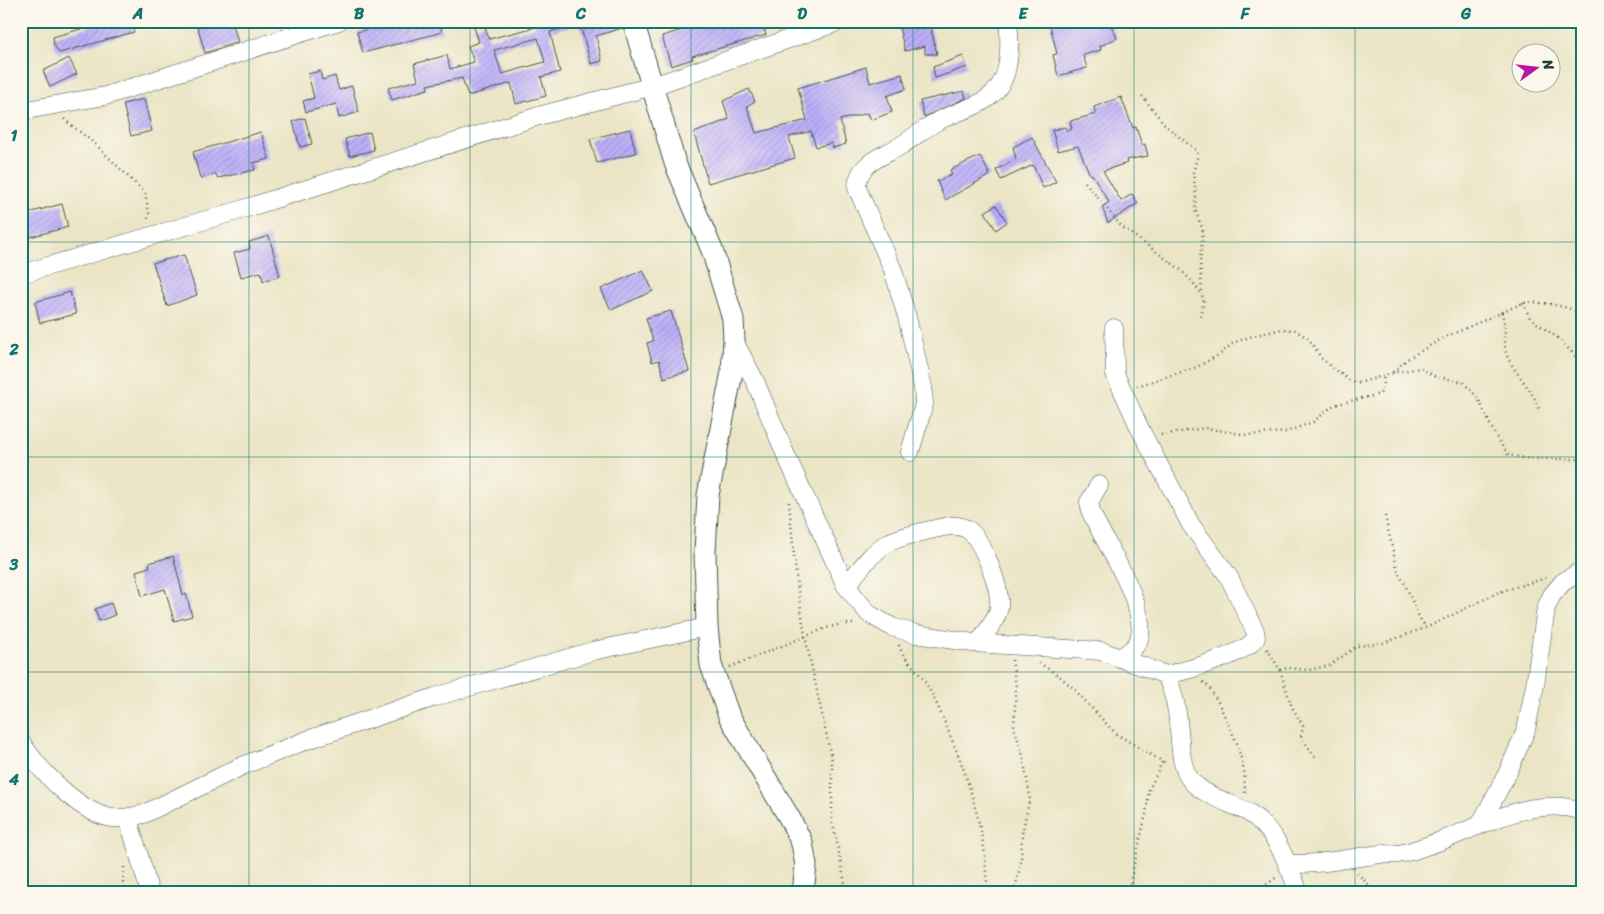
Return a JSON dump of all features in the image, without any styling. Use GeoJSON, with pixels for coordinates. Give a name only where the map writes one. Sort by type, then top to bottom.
{"type":"FeatureCollection","features":[{"type":"Feature","properties":{"kind":"street"},"geometry":{"type":"LineString","coordinates":[[21,111],[46,105],[105,96],[339,21]]}},
{"type":"Feature","properties":{"kind":"street"},"geometry":{"type":"LineString","coordinates":[[633,21],[674,163],[712,250],[727,295],[734,341],[732,372],[708,495],[705,552],[707,627],[713,676],[729,716],[790,819],[802,843],[806,865],[803,893]]}},
{"type":"Feature","properties":{"kind":"street"},"geometry":{"type":"LineString","coordinates":[[21,274],[542,115],[653,86],[841,21]]}},
{"type":"Feature","properties":{"kind":"street"},"geometry":{"type":"LineString","coordinates":[[910,452],[924,404],[923,388],[907,317],[893,270],[860,195],[857,179],[860,171],[922,130],[942,119],[980,104],[992,95],[1005,76],[1008,21]]}},
{"type":"Feature","properties":{"kind":"street"},"geometry":{"type":"LineString","coordinates":[[734,341],[755,381],[785,453],[846,586],[869,614],[892,627],[916,634],[978,644],[1101,651],[1166,675],[1188,670],[1250,646],[1256,638],[1256,634],[1229,577],[1191,525],[1145,439],[1123,391],[1114,364],[1114,328]]}},
{"type":"Feature","properties":{"kind":"street"},"geometry":{"type":"LineString","coordinates":[[1099,484],[1089,502],[1091,512],[1127,580],[1140,624],[1138,641],[1132,650],[1121,657]]}},
{"type":"Feature","properties":{"kind":"street"},"geometry":{"type":"LineString","coordinates":[[846,586],[863,564],[884,545],[894,540],[949,526],[963,527],[978,539],[995,581],[998,595],[999,608],[978,644]]}},
{"type":"Feature","properties":{"kind":"street"},"geometry":{"type":"LineString","coordinates":[[1481,823],[1508,772],[1526,730],[1535,685],[1546,608],[1552,595],[1563,582],[1583,570]]}},
{"type":"Feature","properties":{"kind":"street"},"geometry":{"type":"LineString","coordinates":[[21,742],[33,761],[73,798],[111,818],[128,818],[144,814],[242,766],[307,740],[435,697],[593,651],[707,627]]}},
{"type":"Feature","properties":{"kind":"street"},"geometry":{"type":"LineString","coordinates":[[1166,675],[1172,692],[1180,748],[1188,776],[1192,782],[1224,802],[1258,819],[1277,842],[1299,893]]}},
{"type":"Feature","properties":{"kind":"street"},"geometry":{"type":"LineString","coordinates":[[1288,866],[1403,853],[1459,836],[1481,823],[1501,815],[1543,807],[1570,807],[1583,811]]}},
{"type":"Feature","properties":{"kind":"street"},"geometry":{"type":"LineString","coordinates":[[128,818],[150,893]]}},
{"type":"Feature","properties":{"kind":"path"},"geometry":{"type":"LineString","coordinates":[[1142,96],[1166,126],[1197,151],[1198,154],[1192,172],[1196,194],[1195,210],[1203,230],[1200,261],[1204,299],[1200,320]]}},
{"type":"Feature","properties":{"kind":"path"},"geometry":{"type":"LineString","coordinates":[[46,105],[95,144],[144,194],[149,213],[147,221],[136,240]]}},
{"type":"Feature","properties":{"kind":"path"},"geometry":{"type":"LineString","coordinates":[[1085,182],[1121,226],[1181,270],[1202,294]]}},
{"type":"Feature","properties":{"kind":"path"},"geometry":{"type":"LineString","coordinates":[[1392,373],[1407,358],[1425,348],[1524,303],[1536,302],[1555,305],[1583,313]]}},
{"type":"Feature","properties":{"kind":"path"},"geometry":{"type":"LineString","coordinates":[[1524,303],[1530,318],[1559,339],[1583,364]]}},
{"type":"Feature","properties":{"kind":"path"},"geometry":{"type":"LineString","coordinates":[[1501,312],[1507,324],[1505,343],[1507,357],[1536,400],[1539,412]]}},
{"type":"Feature","properties":{"kind":"path"},"geometry":{"type":"LineString","coordinates":[[1123,391],[1197,367],[1222,353],[1233,343],[1282,329],[1295,330],[1309,339],[1322,359],[1350,381],[1359,383],[1383,375],[1421,368],[1434,376],[1464,382],[1478,398],[1495,435],[1508,455],[1531,459],[1583,460]]}},
{"type":"Feature","properties":{"kind":"path"},"geometry":{"type":"LineString","coordinates":[[1145,439],[1205,428],[1247,435],[1286,432],[1313,422],[1334,405],[1380,394],[1384,385],[1383,375]]}},
{"type":"Feature","properties":{"kind":"path"},"geometry":{"type":"LineString","coordinates":[[789,501],[796,576],[805,636],[832,761],[832,820],[847,893]]}},
{"type":"Feature","properties":{"kind":"path"},"geometry":{"type":"LineString","coordinates":[[1385,516],[1398,573],[1404,582],[1420,620],[1426,627]]}},
{"type":"Feature","properties":{"kind":"path"},"geometry":{"type":"LineString","coordinates":[[1280,670],[1329,666],[1357,646],[1383,643],[1426,627],[1499,592],[1555,576]]}},
{"type":"Feature","properties":{"kind":"path"},"geometry":{"type":"LineString","coordinates":[[713,676],[805,636],[842,624],[858,624]]}},
{"type":"Feature","properties":{"kind":"path"},"geometry":{"type":"LineString","coordinates":[[892,627],[900,650],[932,694],[957,752],[973,800],[982,836],[986,858],[987,885],[990,893]]}},
{"type":"Feature","properties":{"kind":"path"},"geometry":{"type":"LineString","coordinates":[[1256,634],[1280,670],[1292,707],[1302,726],[1301,737],[1316,758]]}},
{"type":"Feature","properties":{"kind":"path"},"geometry":{"type":"LineString","coordinates":[[1012,647],[1012,667],[1016,686],[1014,727],[1022,752],[1030,797],[1022,834],[1021,863],[1014,893]]}},
{"type":"Feature","properties":{"kind":"path"},"geometry":{"type":"LineString","coordinates":[[1033,660],[1058,675],[1073,688],[1116,734],[1129,744],[1163,760],[1170,767]]}},
{"type":"Feature","properties":{"kind":"path"},"geometry":{"type":"LineString","coordinates":[[1188,670],[1209,687],[1231,727],[1244,770],[1246,799],[1258,819]]}},
{"type":"Feature","properties":{"kind":"path"},"geometry":{"type":"LineString","coordinates":[[1132,893],[1130,882],[1146,814],[1149,790],[1163,760]]}},
{"type":"Feature","properties":{"kind":"path"},"geometry":{"type":"LineString","coordinates":[[1342,861],[1356,871],[1373,889],[1381,893]]}},
{"type":"Feature","properties":{"kind":"path"},"geometry":{"type":"LineString","coordinates":[[1254,893],[1288,866]]}},
{"type":"Feature","properties":{"kind":"path"},"geometry":{"type":"LineString","coordinates":[[1572,893],[1583,866]]}},
{"type":"Feature","properties":{"kind":"path"},"geometry":{"type":"LineString","coordinates":[[1580,874],[1583,879]]}},
{"type":"Feature","properties":{"kind":"building"},"geometry":{"type":"Polygon","coordinates":[[[101,21],[130,21],[134,32],[59,53],[54,45],[53,37],[88,27],[88,25],[101,21]]]}},
{"type":"Feature","properties":{"kind":"building"},"geometry":{"type":"Polygon","coordinates":[[[196,21],[232,21],[238,42],[205,53],[196,21]]]}},
{"type":"Feature","properties":{"kind":"building"},"geometry":{"type":"Polygon","coordinates":[[[396,21],[439,21],[442,32],[363,53],[357,32],[396,21]]]}},
{"type":"Feature","properties":{"kind":"building"},"geometry":{"type":"Polygon","coordinates":[[[534,21],[575,21],[575,25],[550,32],[560,72],[541,77],[546,96],[516,104],[511,83],[468,96],[462,78],[427,85],[428,89],[392,100],[388,88],[418,80],[414,64],[447,55],[450,69],[474,62],[468,46],[479,42],[474,27],[484,24],[489,39],[536,27],[534,21]],[[538,38],[494,50],[502,74],[545,62],[538,38]]]}},
{"type":"Feature","properties":{"kind":"building"},"geometry":{"type":"Polygon","coordinates":[[[579,21],[621,21],[622,28],[596,36],[602,61],[591,64],[579,21]]]}},
{"type":"Feature","properties":{"kind":"building"},"geometry":{"type":"Polygon","coordinates":[[[713,21],[762,21],[766,35],[692,56],[693,59],[671,66],[662,36],[713,21]]]}},
{"type":"Feature","properties":{"kind":"building"},"geometry":{"type":"Polygon","coordinates":[[[920,21],[929,21],[937,54],[925,54],[925,46],[905,51],[899,27],[920,21]]]}},
{"type":"Feature","properties":{"kind":"building"},"geometry":{"type":"Polygon","coordinates":[[[1065,21],[1109,21],[1117,38],[1100,46],[1101,50],[1083,55],[1087,68],[1058,76],[1053,55],[1057,54],[1050,25],[1065,21]]]}},
{"type":"Feature","properties":{"kind":"building"},"geometry":{"type":"Polygon","coordinates":[[[963,56],[967,67],[935,78],[933,67],[963,56]]]}},
{"type":"Feature","properties":{"kind":"building"},"geometry":{"type":"Polygon","coordinates":[[[69,58],[77,74],[50,87],[43,71],[69,58]]]}},
{"type":"Feature","properties":{"kind":"building"},"geometry":{"type":"Polygon","coordinates":[[[866,67],[870,83],[902,74],[906,89],[887,96],[892,112],[871,120],[868,113],[840,120],[846,144],[833,148],[832,143],[816,147],[811,131],[789,137],[795,158],[708,183],[694,133],[729,119],[723,101],[749,89],[755,101],[747,106],[756,133],[807,120],[798,88],[866,67]]]}},
{"type":"Feature","properties":{"kind":"building"},"geometry":{"type":"Polygon","coordinates":[[[320,71],[322,80],[335,76],[339,90],[352,86],[359,112],[339,118],[336,104],[306,112],[303,101],[314,98],[308,74],[320,71]]]}},
{"type":"Feature","properties":{"kind":"building"},"geometry":{"type":"Polygon","coordinates":[[[964,91],[966,98],[924,117],[920,101],[964,91]]]}},
{"type":"Feature","properties":{"kind":"building"},"geometry":{"type":"Polygon","coordinates":[[[1121,97],[1133,128],[1136,127],[1142,145],[1145,144],[1148,156],[1126,160],[1127,163],[1103,171],[1121,201],[1132,194],[1138,203],[1108,223],[1102,207],[1109,202],[1092,174],[1090,175],[1078,146],[1058,151],[1052,130],[1065,127],[1067,131],[1072,129],[1070,121],[1096,114],[1094,107],[1121,97]]]}},
{"type":"Feature","properties":{"kind":"building"},"geometry":{"type":"Polygon","coordinates":[[[144,99],[152,131],[131,136],[123,104],[144,99]]]}},
{"type":"Feature","properties":{"kind":"building"},"geometry":{"type":"Polygon","coordinates":[[[305,118],[312,144],[300,147],[293,121],[305,118]]]}},
{"type":"Feature","properties":{"kind":"building"},"geometry":{"type":"Polygon","coordinates":[[[630,129],[636,153],[597,163],[590,139],[630,129]]]}},
{"type":"Feature","properties":{"kind":"building"},"geometry":{"type":"Polygon","coordinates":[[[261,132],[269,159],[253,163],[255,170],[218,178],[216,174],[200,178],[193,152],[261,132]]]}},
{"type":"Feature","properties":{"kind":"building"},"geometry":{"type":"Polygon","coordinates":[[[370,132],[374,150],[350,156],[345,139],[370,132]]]}},
{"type":"Feature","properties":{"kind":"building"},"geometry":{"type":"Polygon","coordinates":[[[1032,137],[1056,182],[1043,188],[1033,165],[1001,180],[996,170],[1016,159],[1013,147],[1032,137]]]}},
{"type":"Feature","properties":{"kind":"building"},"geometry":{"type":"Polygon","coordinates":[[[980,156],[990,175],[945,200],[937,181],[952,175],[950,170],[980,156]]]}},
{"type":"Feature","properties":{"kind":"building"},"geometry":{"type":"Polygon","coordinates":[[[62,204],[68,227],[30,237],[24,214],[62,204]]]}},
{"type":"Feature","properties":{"kind":"building"},"geometry":{"type":"Polygon","coordinates":[[[996,205],[1007,222],[996,230],[985,212],[996,205]]]}},
{"type":"Feature","properties":{"kind":"building"},"geometry":{"type":"Polygon","coordinates":[[[269,236],[280,276],[263,281],[261,272],[241,277],[234,253],[250,249],[249,242],[269,236]]]}},
{"type":"Feature","properties":{"kind":"building"},"geometry":{"type":"Polygon","coordinates":[[[184,255],[197,295],[167,306],[153,263],[184,255]]]}},
{"type":"Feature","properties":{"kind":"building"},"geometry":{"type":"Polygon","coordinates":[[[643,270],[653,291],[611,310],[601,289],[643,270]]]}},
{"type":"Feature","properties":{"kind":"building"},"geometry":{"type":"Polygon","coordinates":[[[70,292],[76,314],[40,323],[35,302],[70,292]]]}},
{"type":"Feature","properties":{"kind":"building"},"geometry":{"type":"Polygon","coordinates":[[[671,311],[689,371],[664,378],[659,360],[652,362],[647,343],[653,341],[646,318],[671,311]]]}},
{"type":"Feature","properties":{"kind":"building"},"geometry":{"type":"Polygon","coordinates":[[[173,556],[183,595],[186,594],[192,616],[174,621],[165,589],[142,596],[136,571],[150,567],[149,563],[173,556]]]}},
{"type":"Feature","properties":{"kind":"building"},"geometry":{"type":"Polygon","coordinates":[[[111,603],[115,615],[99,621],[95,609],[111,603]]]}}]}
